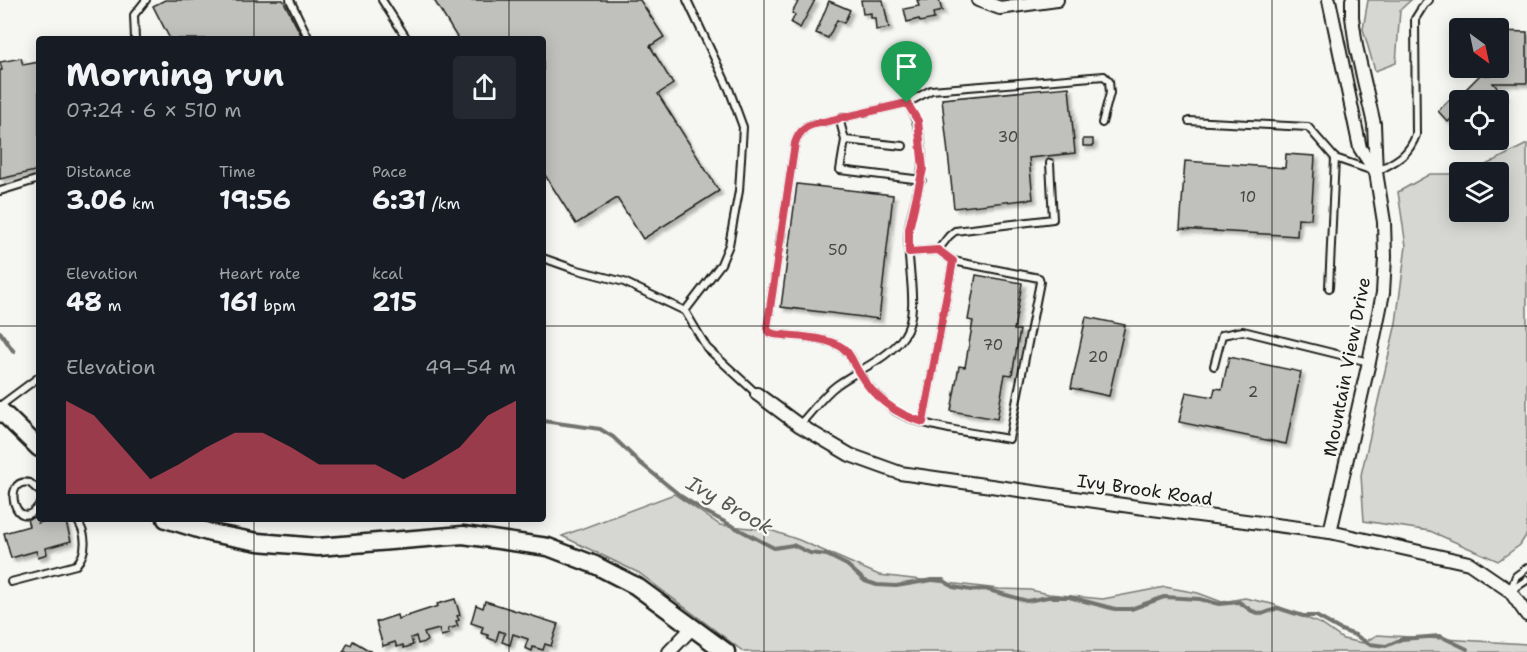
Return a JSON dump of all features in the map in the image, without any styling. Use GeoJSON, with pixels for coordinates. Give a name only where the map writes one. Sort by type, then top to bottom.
{"type":"FeatureCollection","features":[{"type":"Feature","properties":{"kind":"main road"},"geometry":{"type":"LineString","coordinates":[[0,408],[36,445]]}},
{"type":"Feature","properties":{"kind":"main road"},"geometry":{"type":"LineString","coordinates":[[176,522],[211,533],[258,542],[318,547],[463,535],[548,547],[636,586],[726,652]]}},
{"type":"Feature","properties":{"kind":"street"},"geometry":{"type":"LineString","coordinates":[[978,0],[1000,8],[1057,0]]}},
{"type":"Feature","properties":{"kind":"street","name":"Mountain View Drive"},"geometry":{"type":"LineString","coordinates":[[1329,0],[1360,148],[1376,172]]}},
{"type":"Feature","properties":{"kind":"street","name":"Mountain View Drive"},"geometry":{"type":"LineString","coordinates":[[1330,532],[1383,293],[1385,257],[1384,222],[1376,172],[1374,124],[1356,46],[1352,0]]}},
{"type":"Feature","properties":{"kind":"street","name":"Ivy Brook Road"},"geometry":{"type":"LineString","coordinates":[[757,394],[799,425],[850,455],[900,473],[1330,532],[1469,563],[1510,591],[1527,615]]}},
{"type":"Feature","properties":{"kind":"street"},"geometry":{"type":"LineString","coordinates":[[669,652],[692,628]]}},
{"type":"Feature","properties":{"kind":"lane"},"geometry":{"type":"LineString","coordinates":[[135,36],[134,15],[146,0]]}},
{"type":"Feature","properties":{"kind":"lane"},"geometry":{"type":"LineString","coordinates":[[290,0],[308,36]]}},
{"type":"Feature","properties":{"kind":"lane"},"geometry":{"type":"LineString","coordinates":[[382,0],[404,36]]}},
{"type":"Feature","properties":{"kind":"lane"},"geometry":{"type":"LineString","coordinates":[[685,311],[721,264],[729,245],[739,190],[743,127],[729,89],[687,0]]}},
{"type":"Feature","properties":{"kind":"lane"},"geometry":{"type":"LineString","coordinates":[[1189,121],[1308,127],[1335,158],[1376,172],[1404,156],[1412,148],[1416,135],[1415,19],[1429,0]]}},
{"type":"Feature","properties":{"kind":"lane"},"geometry":{"type":"LineString","coordinates":[[909,252],[938,250],[953,261],[1036,276],[1040,282],[1009,439],[906,417],[894,410],[869,387],[849,354],[842,347],[823,341],[769,332],[767,328],[795,143],[803,129],[815,124],[907,103],[931,90],[1104,76],[1109,81],[1110,93],[1102,123]]}},
{"type":"Feature","properties":{"kind":"lane"},"geometry":{"type":"LineString","coordinates":[[799,425],[837,385],[888,353],[905,334],[909,323],[911,307],[909,229],[922,180],[922,155],[918,121],[907,103]]}},
{"type":"Feature","properties":{"kind":"lane"},"geometry":{"type":"LineString","coordinates":[[839,118],[845,140],[840,170],[922,180]]}},
{"type":"Feature","properties":{"kind":"lane"},"geometry":{"type":"LineString","coordinates":[[845,140],[903,146]]}},
{"type":"Feature","properties":{"kind":"lane"},"geometry":{"type":"LineString","coordinates":[[1329,288],[1335,158]]}},
{"type":"Feature","properties":{"kind":"lane"},"geometry":{"type":"LineString","coordinates":[[938,250],[956,231],[1053,219],[1050,163]]}},
{"type":"Feature","properties":{"kind":"lane"},"geometry":{"type":"LineString","coordinates":[[0,191],[36,180]]}},
{"type":"Feature","properties":{"kind":"lane"},"geometry":{"type":"LineString","coordinates":[[546,259],[624,282],[685,311],[706,348],[757,394]]}},
{"type":"Feature","properties":{"kind":"lane"},"geometry":{"type":"LineString","coordinates":[[923,422],[953,261]]}},
{"type":"Feature","properties":{"kind":"lane"},"geometry":{"type":"LineString","coordinates":[[1214,366],[1222,335],[1243,331],[1369,362]]}},
{"type":"Feature","properties":{"kind":"lane"},"geometry":{"type":"LineString","coordinates":[[0,408],[36,379]]}},
{"type":"Feature","properties":{"kind":"lane"},"geometry":{"type":"LineString","coordinates":[[36,485],[20,483],[11,489],[9,500],[13,509],[23,514],[36,509]]}},
{"type":"Feature","properties":{"kind":"lane"},"geometry":{"type":"LineString","coordinates":[[11,582],[76,566],[84,551],[83,527],[79,522]]}},
{"type":"Feature","properties":{"kind":"lane"},"geometry":{"type":"LineString","coordinates":[[1510,591],[1516,576],[1527,568]]}},
{"type":"Feature","properties":{"kind":"lane"},"geometry":{"type":"LineString","coordinates":[[1510,591],[1527,580]]}},
{"type":"Feature","properties":{"kind":"shaded area"},"geometry":{"type":"Polygon","coordinates":[[[1368,0],[1411,0],[1400,10],[1396,63],[1375,71],[1363,29],[1368,0]]]}},
{"type":"Feature","properties":{"kind":"shaded area"},"geometry":{"type":"Polygon","coordinates":[[[1527,144],[1527,534],[1520,545],[1498,561],[1430,531],[1364,521],[1361,475],[1396,323],[1406,246],[1398,192],[1430,174],[1449,174],[1449,222],[1509,222],[1509,162],[1492,162],[1527,144]]]}},
{"type":"Feature","properties":{"kind":"shaded area"},"geometry":{"type":"Polygon","coordinates":[[[674,494],[720,525],[770,530],[799,540],[879,575],[1103,599],[1165,587],[1198,593],[1222,602],[1245,598],[1272,604],[1321,624],[1343,639],[1363,643],[1377,635],[1527,644],[1527,652],[744,652],[639,573],[562,536],[674,494]]]}},
{"type":"Feature","properties":{"kind":"building"},"geometry":{"type":"Polygon","coordinates":[[[165,0],[283,0],[301,36],[168,36],[153,6],[165,0]]]}},
{"type":"Feature","properties":{"kind":"building"},"geometry":{"type":"Polygon","coordinates":[[[434,0],[640,0],[664,37],[650,46],[673,84],[658,94],[719,191],[643,239],[617,198],[576,224],[546,177],[546,36],[456,36],[434,0]]]}},
{"type":"Feature","properties":{"kind":"building"},"geometry":{"type":"Polygon","coordinates":[[[793,0],[815,0],[800,28],[791,23],[795,15],[792,13],[798,2],[793,0]]]}},
{"type":"Feature","properties":{"kind":"building"},"geometry":{"type":"Polygon","coordinates":[[[861,0],[883,0],[889,28],[876,30],[875,18],[871,18],[871,13],[863,14],[861,0]]]}},
{"type":"Feature","properties":{"kind":"building"},"geometry":{"type":"Polygon","coordinates":[[[917,0],[939,0],[942,11],[933,13],[934,19],[907,22],[904,9],[919,6],[917,0]]]}},
{"type":"Feature","properties":{"kind":"building"},"geometry":{"type":"Polygon","coordinates":[[[829,1],[850,10],[844,23],[837,20],[828,38],[816,33],[829,1]]]}},
{"type":"Feature","properties":{"kind":"building"},"geometry":{"type":"Polygon","coordinates":[[[1509,31],[1527,32],[1527,83],[1493,83],[1499,90],[1465,90],[1477,78],[1509,78],[1509,31]]]}},
{"type":"Feature","properties":{"kind":"building"},"geometry":{"type":"Polygon","coordinates":[[[21,58],[23,65],[36,63],[36,171],[0,179],[0,70],[2,70],[0,62],[21,58]]]}},
{"type":"Feature","properties":{"kind":"building"},"geometry":{"type":"Polygon","coordinates":[[[1069,87],[1075,153],[1029,158],[1033,199],[954,208],[942,99],[1069,87]]]}},
{"type":"Feature","properties":{"kind":"building"},"geometry":{"type":"Polygon","coordinates":[[[1449,100],[1448,122],[1438,111],[1449,100]]]}},
{"type":"Feature","properties":{"kind":"building"},"geometry":{"type":"Polygon","coordinates":[[[1083,139],[1093,139],[1093,146],[1083,146],[1083,139]]]}},
{"type":"Feature","properties":{"kind":"building"},"geometry":{"type":"Polygon","coordinates":[[[1286,154],[1315,156],[1311,219],[1298,218],[1297,236],[1180,229],[1185,161],[1285,168],[1286,154]]]}},
{"type":"Feature","properties":{"kind":"building"},"geometry":{"type":"Polygon","coordinates":[[[797,184],[893,195],[879,319],[781,307],[797,184]]]}},
{"type":"Feature","properties":{"kind":"building"},"geometry":{"type":"Polygon","coordinates":[[[976,275],[1022,283],[1014,330],[1020,330],[1012,375],[1005,374],[997,419],[951,411],[959,366],[965,367],[973,321],[968,320],[976,275]]]}},
{"type":"Feature","properties":{"kind":"building"},"geometry":{"type":"Polygon","coordinates":[[[1086,317],[1125,325],[1109,396],[1071,388],[1086,317]]]}},
{"type":"Feature","properties":{"kind":"building"},"geometry":{"type":"Polygon","coordinates":[[[1229,357],[1301,372],[1286,444],[1179,422],[1186,392],[1213,397],[1215,388],[1222,389],[1229,357]]]}},
{"type":"Feature","properties":{"kind":"building"},"geometry":{"type":"Polygon","coordinates":[[[36,517],[38,523],[66,522],[71,541],[46,548],[47,554],[38,557],[36,551],[11,558],[4,533],[29,526],[27,519],[36,517]]]}},
{"type":"Feature","properties":{"kind":"building"},"geometry":{"type":"Polygon","coordinates":[[[455,599],[460,615],[457,616],[459,620],[456,621],[458,626],[448,629],[449,634],[441,636],[439,629],[424,633],[427,641],[418,644],[416,636],[411,638],[413,645],[404,648],[403,645],[397,647],[395,642],[383,646],[376,622],[397,615],[398,619],[455,599]]]}},
{"type":"Feature","properties":{"kind":"building"},"geometry":{"type":"Polygon","coordinates":[[[485,601],[558,624],[551,646],[545,644],[543,650],[533,647],[532,651],[525,648],[528,639],[513,634],[510,645],[502,642],[505,633],[499,631],[496,641],[488,638],[488,635],[481,633],[483,627],[471,623],[476,605],[483,608],[485,601]]]}},
{"type":"Feature","properties":{"kind":"building"},"geometry":{"type":"Polygon","coordinates":[[[353,641],[370,651],[343,652],[348,643],[351,645],[353,641]]]}},
{"type":"Feature","properties":{"kind":"waterway","name":"Ivy Brook"},"geometry":{"type":"LineString","coordinates":[[0,332],[14,352]]}},
{"type":"Feature","properties":{"kind":"waterway","name":"Ivy Brook"},"geometry":{"type":"LineString","coordinates":[[546,421],[600,429],[613,437],[639,462],[682,497],[706,512],[774,548],[793,545],[810,553],[827,555],[847,565],[865,581],[877,585],[896,586],[943,580],[953,587],[971,590],[985,589],[1027,601],[1048,597],[1069,597],[1115,609],[1131,609],[1164,597],[1199,599],[1219,604],[1239,602],[1252,611],[1262,614],[1278,608],[1303,616],[1316,616],[1369,644],[1386,646],[1402,639],[1440,636],[1467,649]]}},
{"type":"Feature","properties":{"kind":"route"},"geometry":{"type":"LineString","coordinates":[[907,103],[918,121],[923,169],[909,229],[909,252],[938,250],[953,261],[923,422],[906,417],[881,400],[869,387],[849,354],[842,347],[823,341],[774,334],[767,328],[798,134],[815,124],[907,103]]}}]}
